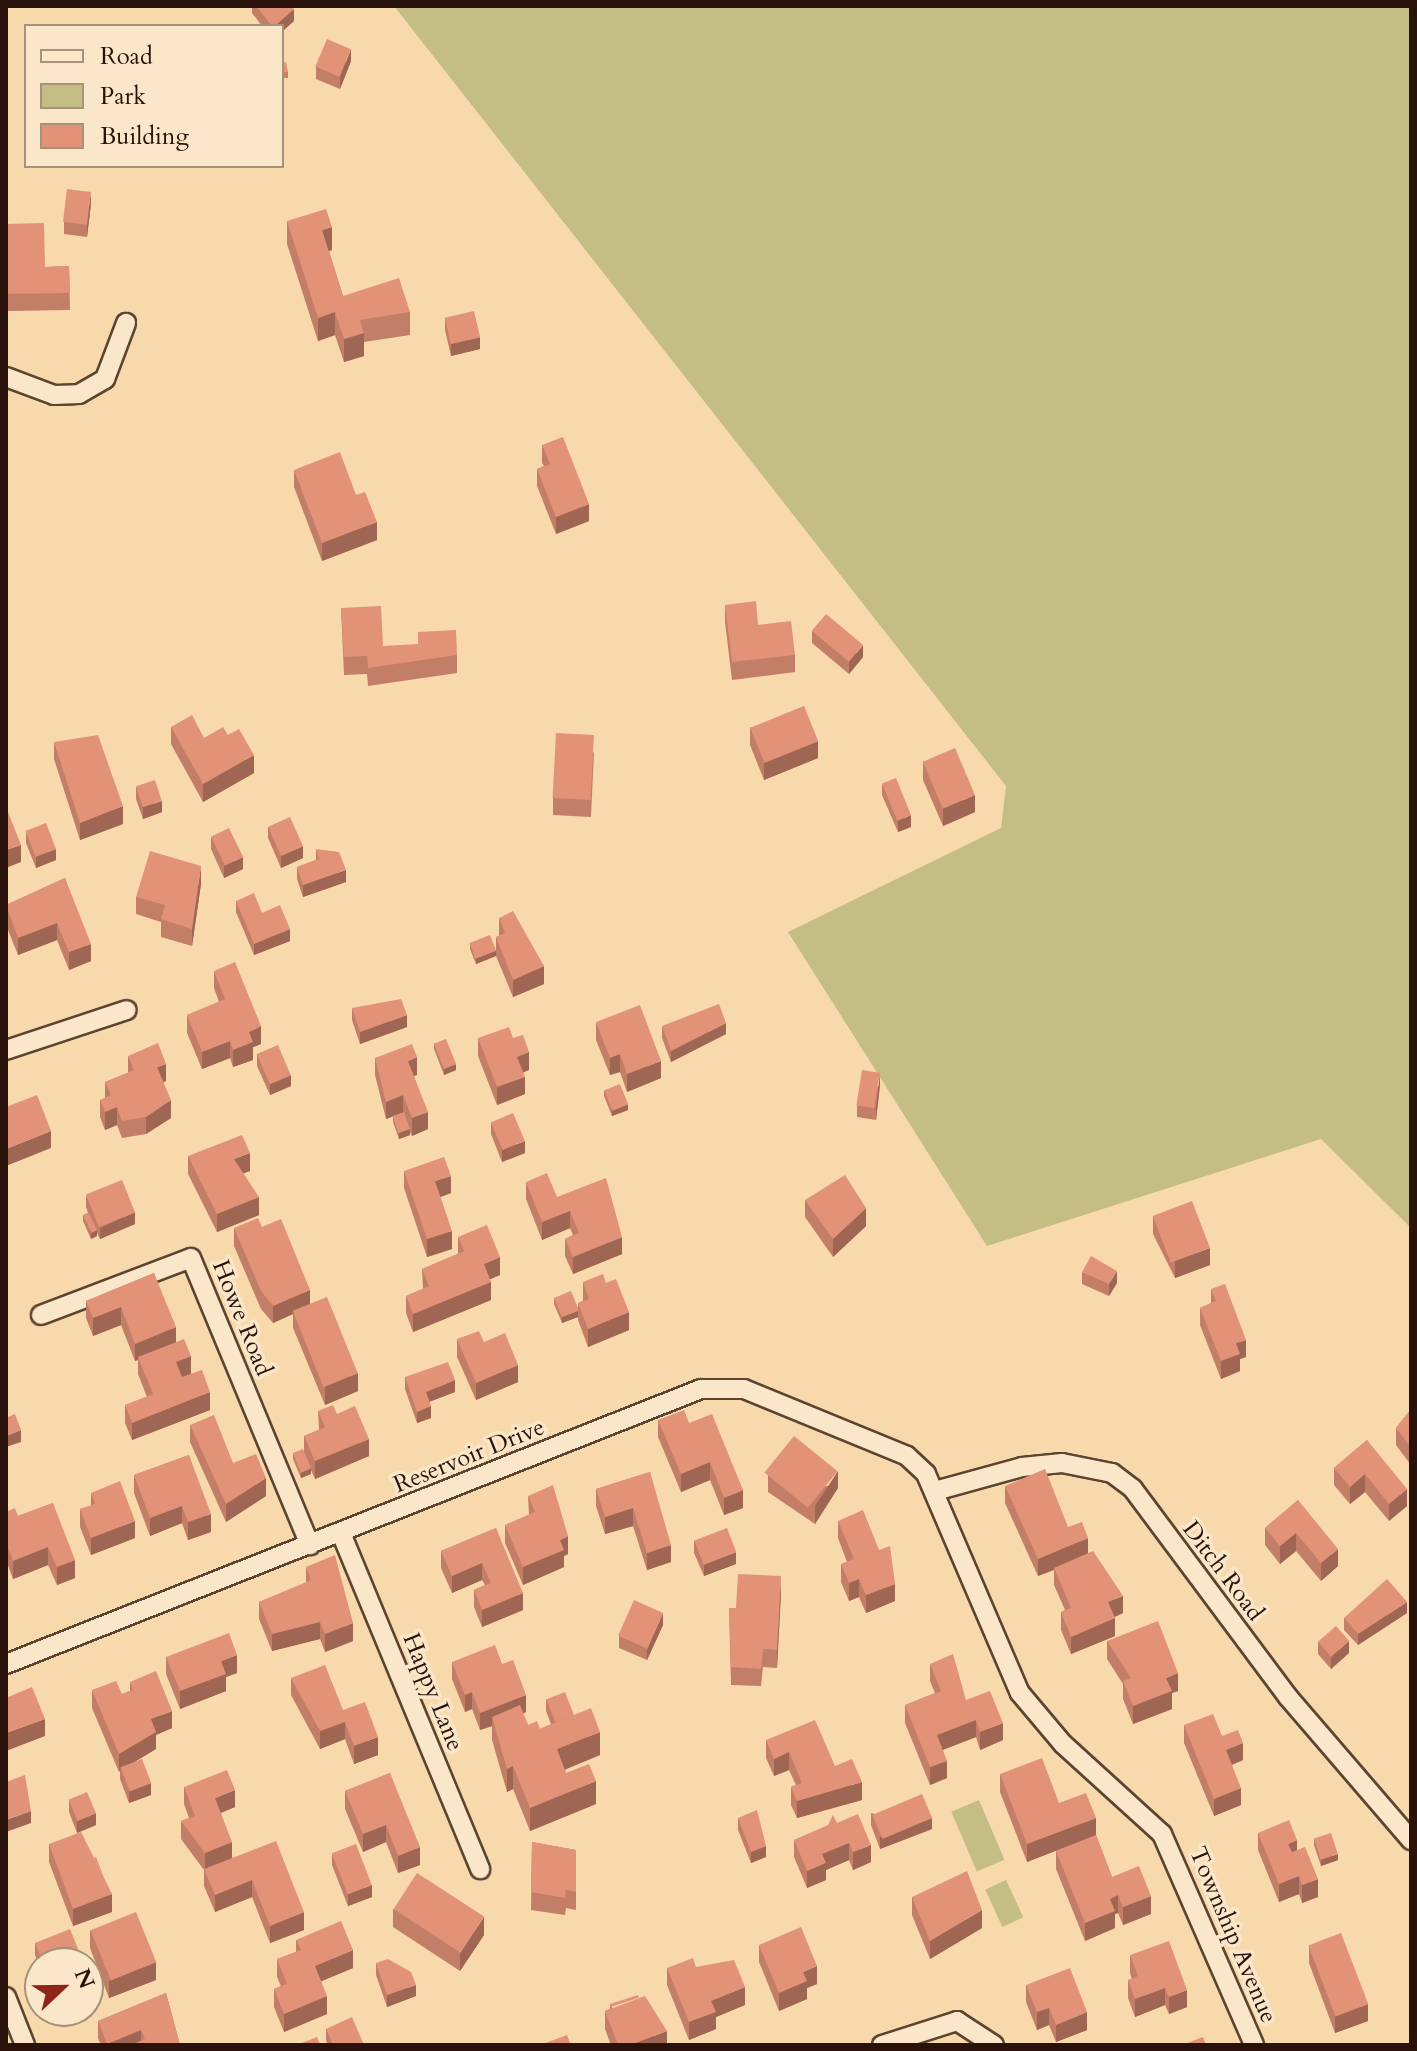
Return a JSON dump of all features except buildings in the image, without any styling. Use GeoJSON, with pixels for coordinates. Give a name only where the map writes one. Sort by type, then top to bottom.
{"type":"FeatureCollection","features":[{"type":"Feature","properties":{"kind":"street"},"geometry":{"type":"LineString","coordinates":[[6,377],[54,395],[79,394],[105,379],[126,323]]}},
{"type":"Feature","properties":{"kind":"street"},"geometry":{"type":"LineString","coordinates":[[6,1050],[127,1010]]}},
{"type":"Feature","properties":{"kind":"street","name":"Howe Road"},"geometry":{"type":"LineString","coordinates":[[41,1315],[191,1258],[310,1545]]}},
{"type":"Feature","properties":{"kind":"street","name":"Reservoir Drive"},"geometry":{"type":"LineString","coordinates":[[6,1664],[715,1385],[744,1389],[907,1456],[935,1491]]}},
{"type":"Feature","properties":{"kind":"street","name":"Ditch Road"},"geometry":{"type":"LineString","coordinates":[[935,1491],[1022,1467],[1062,1463],[1112,1473],[1133,1489],[1288,1697],[1411,1840]]}},
{"type":"Feature","properties":{"kind":"street","name":"Township Avenue"},"geometry":{"type":"LineString","coordinates":[[935,1491],[1020,1693],[1063,1744],[1162,1834],[1254,2045]]}},
{"type":"Feature","properties":{"kind":"street","name":"Happy Lane"},"geometry":{"type":"LineString","coordinates":[[341,1533],[480,1869]]}},
{"type":"Feature","properties":{"kind":"street"},"geometry":{"type":"LineString","coordinates":[[6,1997],[25,2045]]}},
{"type":"Feature","properties":{"kind":"street"},"geometry":{"type":"LineString","coordinates":[[882,2045],[957,2021],[994,2045]]}},
{"type":"Feature","properties":{"kind":"green space"},"geometry":{"type":"Polygon","coordinates":[[[394,6],[1411,6],[1411,1228],[1321,1139],[987,1246],[788,932],[1001,828],[1006,786],[394,6]]]}},
{"type":"Feature","properties":{"kind":"green space"},"geometry":{"type":"Polygon","coordinates":[[[979,1800],[1004,1860],[977,1872],[951,1812],[979,1800]]]}},
{"type":"Feature","properties":{"kind":"green space"},"geometry":{"type":"Polygon","coordinates":[[[1006,1880],[1023,1917],[1002,1927],[985,1890],[1006,1880]]]}}]}
